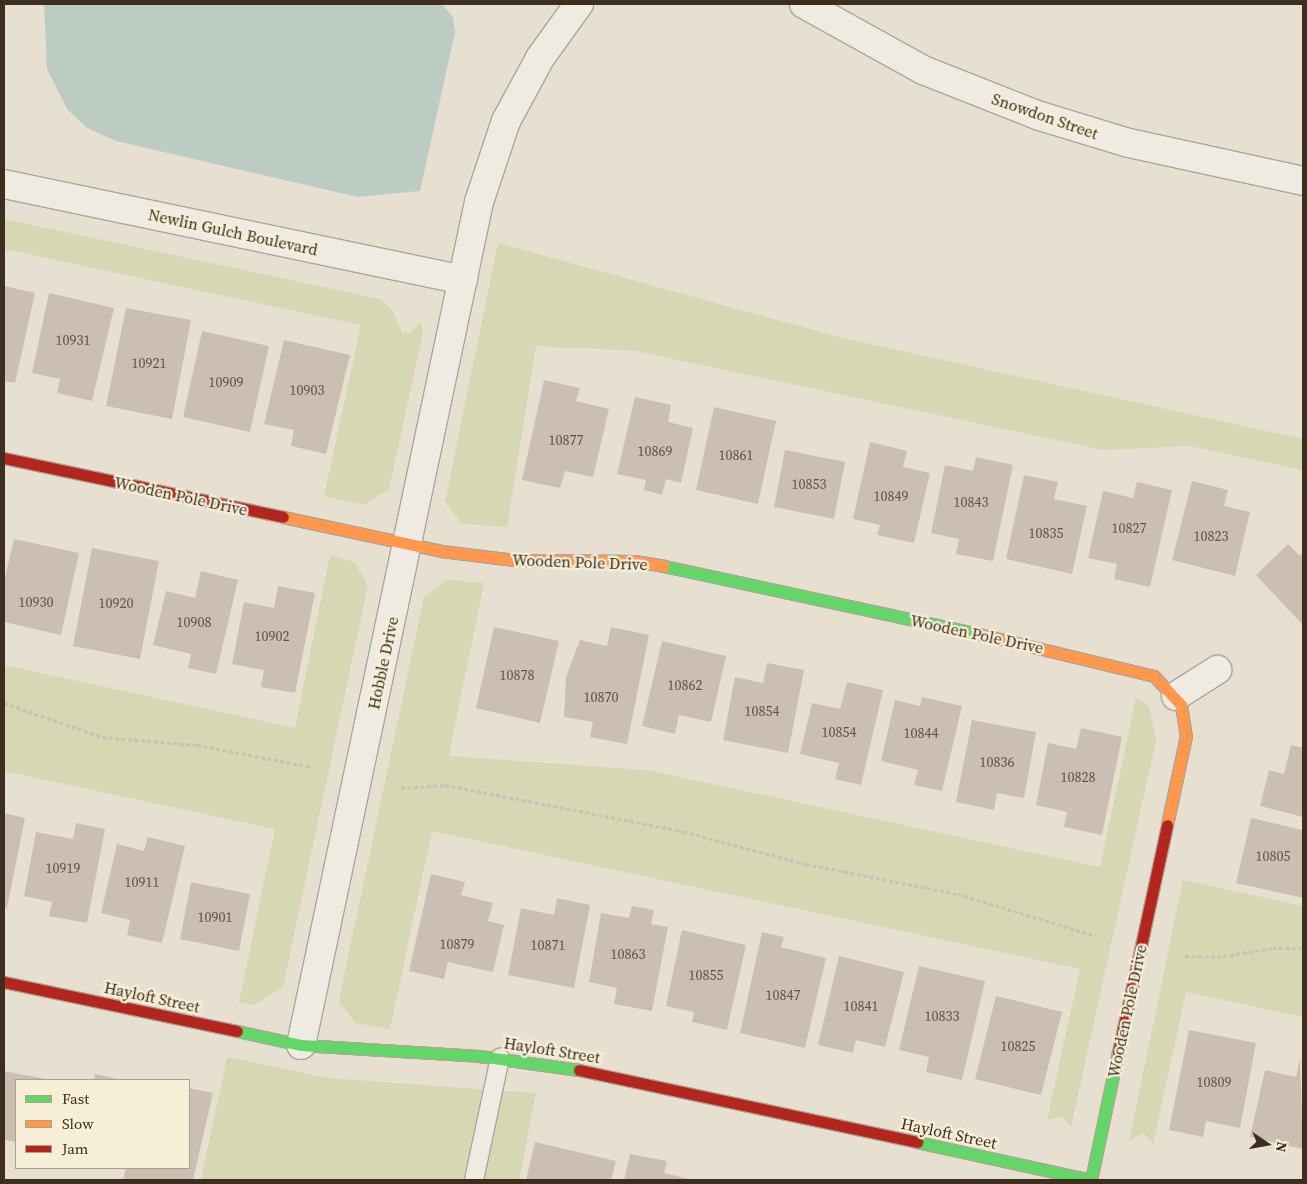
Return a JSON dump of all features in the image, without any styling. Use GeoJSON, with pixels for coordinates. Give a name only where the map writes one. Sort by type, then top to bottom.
{"type":"FeatureCollection","features":[{"type":"Feature","properties":{"kind":"street","name":"Hobble Drive"},"geometry":{"type":"LineString","coordinates":[[302,1045],[479,202],[506,121],[540,58],[579,4]]}},
{"type":"Feature","properties":{"kind":"street","name":"Snowdon Street"},"geometry":{"type":"LineString","coordinates":[[804,4],[922,70],[1040,116],[1129,143],[1303,181]]}},
{"type":"Feature","properties":{"kind":"street","name":"Newlin Gulch Boulevard"},"geometry":{"type":"LineString","coordinates":[[4,184],[463,280]]}},
{"type":"Feature","properties":{"kind":"street","name":"Wooden Pole Drive"},"geometry":{"type":"LineString","coordinates":[[4,458],[408,544],[493,558],[634,561],[686,570],[1129,666],[1154,676],[1176,696],[1186,720],[1185,747],[1091,1180]]}},
{"type":"Feature","properties":{"kind":"street"},"geometry":{"type":"LineString","coordinates":[[1176,696],[1217,670]]}},
{"type":"Feature","properties":{"kind":"street","name":"Hayloft Street"},"geometry":{"type":"LineString","coordinates":[[4,982],[302,1045],[500,1058],[591,1072],[1091,1180]]}},
{"type":"Feature","properties":{"kind":"lane"},"geometry":{"type":"LineString","coordinates":[[474,1180],[500,1058]]}},
{"type":"Feature","properties":{"kind":"path"},"geometry":{"type":"LineString","coordinates":[[4,703],[102,737],[197,745],[312,767]]}},
{"type":"Feature","properties":{"kind":"path"},"geometry":{"type":"LineString","coordinates":[[402,788],[445,785],[678,830],[806,864],[932,888],[1096,936]]}},
{"type":"Feature","properties":{"kind":"path"},"geometry":{"type":"LineString","coordinates":[[1185,956],[1218,957],[1272,948],[1303,948]]}},
{"type":"Feature","properties":{"kind":"green space"},"geometry":{"type":"Polygon","coordinates":[[[4,219],[380,299],[392,310],[402,332],[410,333],[421,322],[423,333],[389,489],[364,505],[324,496],[361,325],[4,249],[4,219]]]}},
{"type":"Feature","properties":{"kind":"green space"},"geometry":{"type":"Polygon","coordinates":[[[498,243],[843,338],[1303,439],[1303,470],[1189,446],[1103,450],[636,351],[536,346],[507,527],[462,524],[445,502],[498,243]]]}},
{"type":"Feature","properties":{"kind":"green space"},"geometry":{"type":"Polygon","coordinates":[[[330,555],[354,562],[368,585],[283,987],[254,1005],[239,1002],[275,829],[4,771],[4,665],[295,728],[330,555]]]}},
{"type":"Feature","properties":{"kind":"green space"},"geometry":{"type":"Polygon","coordinates":[[[447,580],[484,583],[449,756],[647,770],[1100,867],[1136,698],[1149,706],[1156,740],[1071,1127],[1062,1116],[1047,1120],[1080,969],[432,831],[390,1029],[355,1023],[339,1001],[341,990],[424,597],[447,580]]]}},
{"type":"Feature","properties":{"kind":"green space"},"geometry":{"type":"Polygon","coordinates":[[[1183,880],[1303,906],[1303,1017],[1186,992],[1153,1144],[1143,1133],[1129,1141],[1183,880]]]}},
{"type":"Feature","properties":{"kind":"green space"},"geometry":{"type":"Polygon","coordinates":[[[227,1057],[328,1078],[536,1093],[519,1180],[201,1180],[227,1057]]]}},
{"type":"Feature","properties":{"kind":"shaded area"},"geometry":{"type":"Polygon","coordinates":[[[44,4],[442,4],[453,17],[455,32],[420,191],[358,197],[116,141],[87,128],[67,109],[47,69],[44,4]]]}},
{"type":"Feature","properties":{"kind":"building"},"geometry":{"type":"Polygon","coordinates":[[[4,286],[35,293],[15,383],[4,381],[4,286]]]}},
{"type":"Feature","properties":{"kind":"building"},"geometry":{"type":"Polygon","coordinates":[[[49,293],[114,308],[92,401],[57,393],[60,379],[32,373],[49,293]]]}},
{"type":"Feature","properties":{"kind":"building"},"geometry":{"type":"Polygon","coordinates":[[[126,308],[191,320],[172,419],[106,406],[126,308]]]}},
{"type":"Feature","properties":{"kind":"building"},"geometry":{"type":"Polygon","coordinates":[[[202,331],[269,346],[250,432],[183,417],[202,331]]]}},
{"type":"Feature","properties":{"kind":"building"},"geometry":{"type":"Polygon","coordinates":[[[284,340],[350,355],[326,454],[291,446],[294,430],[264,424],[284,340]]]}},
{"type":"Feature","properties":{"kind":"building"},"geometry":{"type":"Polygon","coordinates":[[[544,380],[580,388],[576,401],[609,409],[593,477],[565,471],[560,488],[522,480],[544,380]]]}},
{"type":"Feature","properties":{"kind":"building"},"geometry":{"type":"Polygon","coordinates":[[[635,397],[671,405],[668,422],[693,428],[681,483],[666,479],[662,495],[644,490],[646,480],[617,474],[635,397]]]}},
{"type":"Feature","properties":{"kind":"building"},"geometry":{"type":"Polygon","coordinates":[[[714,407],[776,421],[758,504],[696,490],[714,407]]]}},
{"type":"Feature","properties":{"kind":"building"},"geometry":{"type":"Polygon","coordinates":[[[870,442],[907,451],[903,467],[930,473],[914,543],[877,535],[880,525],[853,519],[870,442]]]}},
{"type":"Feature","properties":{"kind":"building"},"geometry":{"type":"Polygon","coordinates":[[[785,450],[845,462],[834,519],[774,507],[785,450]]]}},
{"type":"Feature","properties":{"kind":"building"},"geometry":{"type":"Polygon","coordinates":[[[976,457],[1013,465],[993,561],[956,554],[959,539],[931,533],[945,465],[973,471],[976,457]]]}},
{"type":"Feature","properties":{"kind":"building"},"geometry":{"type":"Polygon","coordinates":[[[1024,475],[1058,482],[1054,499],[1087,506],[1072,574],[1006,559],[1024,475]]]}},
{"type":"Feature","properties":{"kind":"building"},"geometry":{"type":"Polygon","coordinates":[[[1192,481],[1228,490],[1224,506],[1250,512],[1235,576],[1172,560],[1192,481]]]}},
{"type":"Feature","properties":{"kind":"building"},"geometry":{"type":"Polygon","coordinates":[[[1137,482],[1172,490],[1150,587],[1114,579],[1117,564],[1088,558],[1103,491],[1133,498],[1137,482]]]}},
{"type":"Feature","properties":{"kind":"building"},"geometry":{"type":"Polygon","coordinates":[[[14,539],[79,553],[61,635],[4,622],[4,581],[14,539]]]}},
{"type":"Feature","properties":{"kind":"building"},"geometry":{"type":"Polygon","coordinates":[[[1288,544],[1300,556],[1303,553],[1303,625],[1256,575],[1288,544]]]}},
{"type":"Feature","properties":{"kind":"building"},"geometry":{"type":"Polygon","coordinates":[[[92,548],[159,561],[140,659],[73,646],[92,548]]]}},
{"type":"Feature","properties":{"kind":"building"},"geometry":{"type":"Polygon","coordinates":[[[201,571],[238,580],[216,674],[188,668],[191,654],[153,645],[166,591],[195,598],[201,571]]]}},
{"type":"Feature","properties":{"kind":"building"},"geometry":{"type":"Polygon","coordinates":[[[278,586],[315,593],[295,693],[261,687],[264,670],[232,664],[244,602],[274,608],[278,586]]]}},
{"type":"Feature","properties":{"kind":"building"},"geometry":{"type":"Polygon","coordinates":[[[494,627],[559,641],[540,723],[476,708],[494,627]]]}},
{"type":"Feature","properties":{"kind":"building"},"geometry":{"type":"Polygon","coordinates":[[[611,627],[649,635],[627,744],[590,737],[593,722],[564,717],[566,677],[580,640],[607,646],[611,627]]]}},
{"type":"Feature","properties":{"kind":"building"},"geometry":{"type":"Polygon","coordinates":[[[662,641],[726,656],[711,722],[679,715],[675,734],[642,726],[662,641]]]}},
{"type":"Feature","properties":{"kind":"building"},"geometry":{"type":"Polygon","coordinates":[[[767,663],[804,670],[788,753],[723,740],[735,677],[763,683],[767,663]]]}},
{"type":"Feature","properties":{"kind":"building"},"geometry":{"type":"Polygon","coordinates":[[[847,682],[883,690],[861,785],[835,779],[839,763],[800,754],[812,703],[840,709],[847,682]]]}},
{"type":"Feature","properties":{"kind":"building"},"geometry":{"type":"Polygon","coordinates":[[[922,697],[962,706],[942,791],[914,785],[918,770],[881,761],[895,700],[920,706],[922,697]]]}},
{"type":"Feature","properties":{"kind":"building"},"geometry":{"type":"Polygon","coordinates":[[[972,720],[1036,732],[1024,798],[997,793],[994,810],[956,802],[972,720]]]}},
{"type":"Feature","properties":{"kind":"building"},"geometry":{"type":"Polygon","coordinates":[[[1081,728],[1122,737],[1102,835],[1064,827],[1067,812],[1036,805],[1048,743],[1076,749],[1081,728]]]}},
{"type":"Feature","properties":{"kind":"building"},"geometry":{"type":"Polygon","coordinates":[[[1291,745],[1303,748],[1303,817],[1260,806],[1269,770],[1284,774],[1291,745]]]}},
{"type":"Feature","properties":{"kind":"building"},"geometry":{"type":"Polygon","coordinates":[[[4,813],[25,818],[7,908],[4,907],[4,813]]]}},
{"type":"Feature","properties":{"kind":"building"},"geometry":{"type":"Polygon","coordinates":[[[1251,818],[1303,830],[1303,898],[1236,883],[1251,818]]]}},
{"type":"Feature","properties":{"kind":"building"},"geometry":{"type":"Polygon","coordinates":[[[76,823],[105,829],[87,923],[49,916],[52,902],[24,896],[36,832],[73,839],[76,823]]]}},
{"type":"Feature","properties":{"kind":"building"},"geometry":{"type":"Polygon","coordinates":[[[148,837],[185,846],[162,943],[127,935],[130,920],[101,913],[117,844],[144,851],[148,837]]]}},
{"type":"Feature","properties":{"kind":"building"},"geometry":{"type":"Polygon","coordinates":[[[431,874],[465,882],[461,895],[493,903],[488,921],[504,925],[493,972],[448,962],[444,979],[409,971],[431,874]]]}},
{"type":"Feature","properties":{"kind":"building"},"geometry":{"type":"Polygon","coordinates":[[[191,882],[250,894],[239,951],[180,939],[191,882]]]}},
{"type":"Feature","properties":{"kind":"building"},"geometry":{"type":"Polygon","coordinates":[[[557,898],[590,905],[574,988],[508,975],[521,908],[554,915],[557,898]]]}},
{"type":"Feature","properties":{"kind":"building"},"geometry":{"type":"Polygon","coordinates":[[[632,906],[654,910],[651,924],[668,927],[652,1011],[614,1004],[617,988],[589,982],[601,913],[629,918],[632,906]]]}},
{"type":"Feature","properties":{"kind":"building"},"geometry":{"type":"Polygon","coordinates":[[[682,930],[746,945],[727,1030],[692,1022],[694,1012],[666,1006],[682,930]]]}},
{"type":"Feature","properties":{"kind":"building"},"geometry":{"type":"Polygon","coordinates":[[[762,932],[784,937],[781,947],[826,958],[805,1048],[740,1033],[762,932]]]}},
{"type":"Feature","properties":{"kind":"building"},"geometry":{"type":"Polygon","coordinates":[[[839,956],[904,972],[885,1047],[856,1040],[853,1053],[818,1045],[839,956]]]}},
{"type":"Feature","properties":{"kind":"building"},"geometry":{"type":"Polygon","coordinates":[[[919,966],[985,981],[962,1080],[926,1072],[929,1057],[899,1050],[919,966]]]}},
{"type":"Feature","properties":{"kind":"building"},"geometry":{"type":"Polygon","coordinates":[[[996,996],[1062,1012],[1041,1095],[975,1079],[996,996]]]}},
{"type":"Feature","properties":{"kind":"building"},"geometry":{"type":"Polygon","coordinates":[[[1189,1030],[1256,1043],[1240,1128],[1206,1121],[1203,1137],[1169,1130],[1189,1030]]]}},
{"type":"Feature","properties":{"kind":"building"},"geometry":{"type":"Polygon","coordinates":[[[1300,1059],[1303,1149],[1250,1137],[1265,1070],[1296,1077],[1300,1059]]]}},
{"type":"Feature","properties":{"kind":"building"},"geometry":{"type":"Polygon","coordinates":[[[4,1071],[46,1079],[15,1079],[15,1142],[4,1140],[4,1071]]]}},
{"type":"Feature","properties":{"kind":"building"},"geometry":{"type":"Polygon","coordinates":[[[95,1074],[119,1079],[94,1079],[95,1074]]]}},
{"type":"Feature","properties":{"kind":"building"},"geometry":{"type":"Polygon","coordinates":[[[190,1088],[213,1093],[193,1180],[123,1180],[126,1169],[190,1169],[190,1088]]]}},
{"type":"Feature","properties":{"kind":"building"},"geometry":{"type":"Polygon","coordinates":[[[535,1142],[616,1161],[611,1180],[526,1180],[535,1142]]]}},
{"type":"Feature","properties":{"kind":"building"},"geometry":{"type":"Polygon","coordinates":[[[630,1154],[667,1161],[664,1173],[693,1180],[624,1180],[630,1154]]]}},
{"type":"Feature","properties":{"kind":"traffic: fast"},"geometry":{"type":"LineString","coordinates":[[664,566],[979,634]]}},
{"type":"Feature","properties":{"kind":"traffic: fast"},"geometry":{"type":"LineString","coordinates":[[237,1031],[301,1045],[479,1056],[579,1070]]}},
{"type":"Feature","properties":{"kind":"traffic: fast"},"geometry":{"type":"LineString","coordinates":[[1091,1180],[1118,1052]]}},
{"type":"Feature","properties":{"kind":"traffic: fast"},"geometry":{"type":"LineString","coordinates":[[917,1142],[1091,1180]]}},
{"type":"Feature","properties":{"kind":"traffic: slow"},"geometry":{"type":"LineString","coordinates":[[283,517],[441,551],[514,560],[634,561],[664,566]]}},
{"type":"Feature","properties":{"kind":"traffic: slow"},"geometry":{"type":"LineString","coordinates":[[979,634],[1154,676],[1181,705],[1186,736],[1167,825]]}},
{"type":"Feature","properties":{"kind":"traffic: jam"},"geometry":{"type":"LineString","coordinates":[[4,458],[283,517]]}},
{"type":"Feature","properties":{"kind":"traffic: jam"},"geometry":{"type":"LineString","coordinates":[[1118,1052],[1167,825]]}},
{"type":"Feature","properties":{"kind":"traffic: jam"},"geometry":{"type":"LineString","coordinates":[[4,982],[237,1031]]}},
{"type":"Feature","properties":{"kind":"traffic: jam"},"geometry":{"type":"LineString","coordinates":[[579,1070],[917,1142]]}}]}
